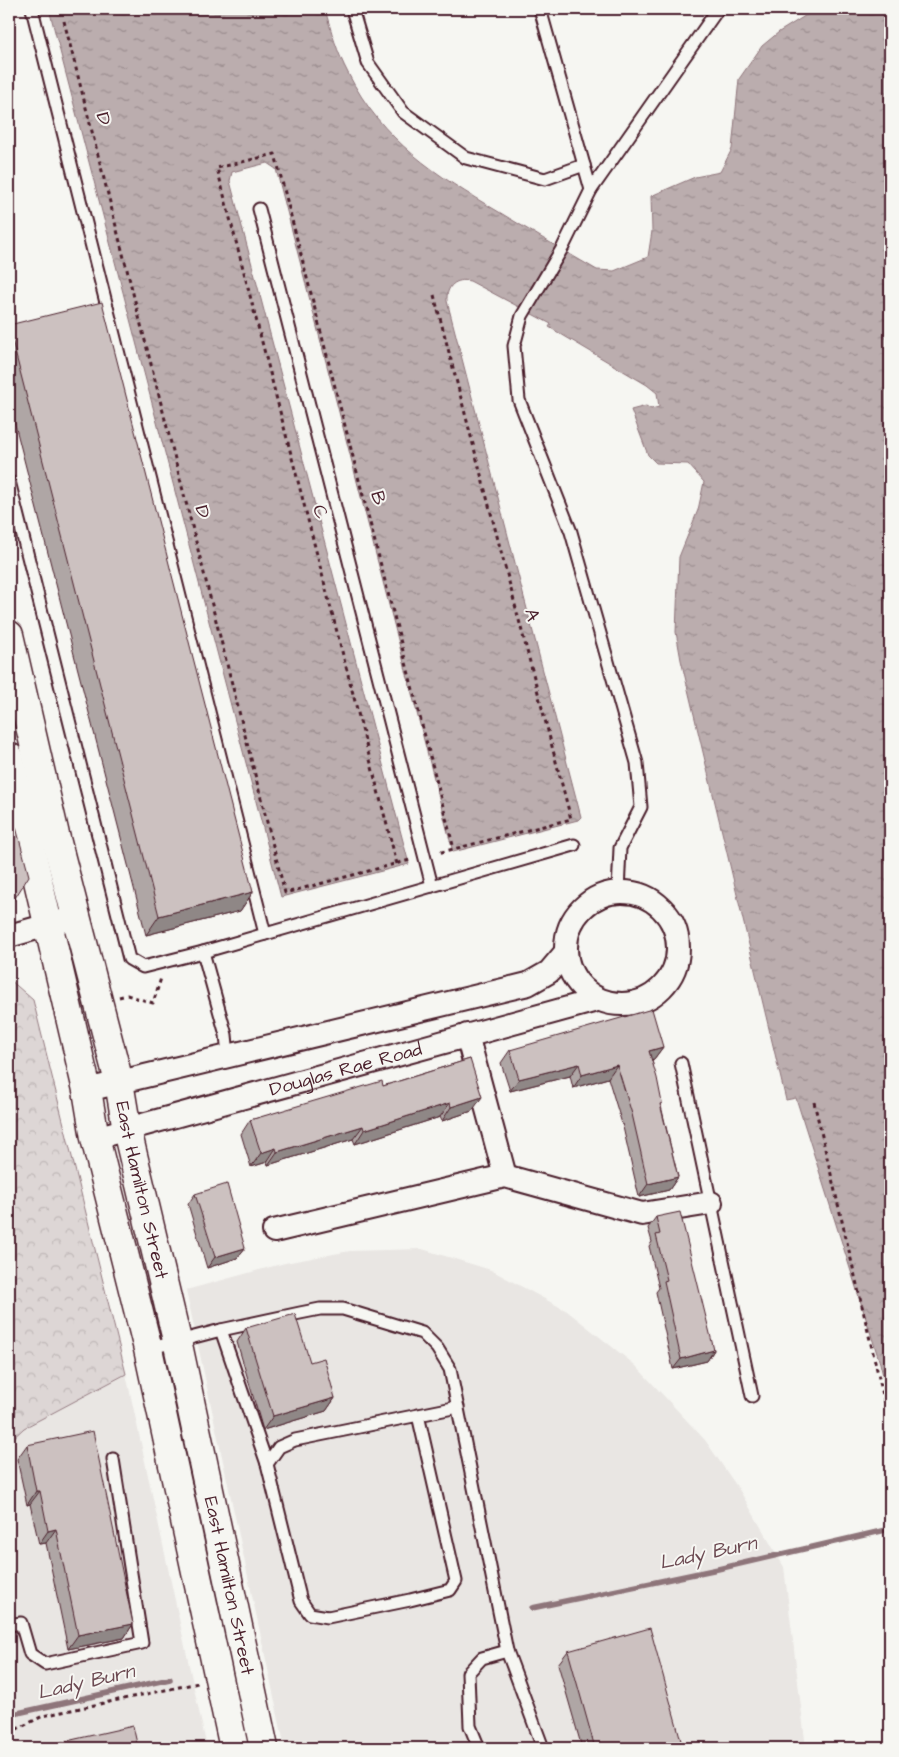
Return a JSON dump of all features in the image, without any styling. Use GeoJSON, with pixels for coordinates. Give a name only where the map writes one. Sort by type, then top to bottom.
{"type":"FeatureCollection","features":[{"type":"Feature","properties":{"kind":"highway","name":"East Hamilton Street"},"geometry":{"type":"LineString","coordinates":[[9,635],[55,835],[119,1082],[127,1130],[177,1340],[264,1748]]}},
{"type":"Feature","properties":{"kind":"highway","name":"East Hamilton Street"},"geometry":{"type":"LineString","coordinates":[[9,757],[87,1090],[95,1138],[148,1349],[234,1748]]}},
{"type":"Feature","properties":{"kind":"street"},"geometry":{"type":"LineString","coordinates":[[618,892],[643,896],[664,911],[677,934],[677,959],[667,983],[648,999],[623,1006],[597,1000],[575,981],[565,954],[567,931],[578,912],[596,898],[618,892]]}},
{"type":"Feature","properties":{"kind":"street"},"geometry":{"type":"LineString","coordinates":[[9,936],[76,917]]}},
{"type":"Feature","properties":{"kind":"street","name":"Douglas Rae Road"},"geometry":{"type":"LineString","coordinates":[[87,1090],[528,984],[549,972],[565,954]]}},
{"type":"Feature","properties":{"kind":"street","name":"Douglas Rae Road"},"geometry":{"type":"LineString","coordinates":[[95,1138],[597,1000]]}},
{"type":"Feature","properties":{"kind":"street"},"geometry":{"type":"LineString","coordinates":[[467,1035],[505,1176]]}},
{"type":"Feature","properties":{"kind":"street"},"geometry":{"type":"LineString","coordinates":[[274,1231],[505,1176],[642,1214],[711,1203]]}},
{"type":"Feature","properties":{"kind":"lane"},"geometry":{"type":"LineString","coordinates":[[32,9],[265,934]]}},
{"type":"Feature","properties":{"kind":"lane"},"geometry":{"type":"LineString","coordinates":[[352,9],[368,63],[403,112],[466,158],[545,179],[584,165]]}},
{"type":"Feature","properties":{"kind":"lane"},"geometry":{"type":"LineString","coordinates":[[540,9],[591,190]]}},
{"type":"Feature","properties":{"kind":"lane"},"geometry":{"type":"LineString","coordinates":[[618,892],[620,848],[642,807],[638,762],[570,532],[519,400],[514,346],[522,316],[562,247],[591,190],[718,9]]}},
{"type":"Feature","properties":{"kind":"lane"},"geometry":{"type":"LineString","coordinates":[[259,209],[432,886]]}},
{"type":"Feature","properties":{"kind":"lane"},"geometry":{"type":"LineString","coordinates":[[9,481],[129,959],[143,967],[204,952],[574,845]]}},
{"type":"Feature","properties":{"kind":"lane"},"geometry":{"type":"LineString","coordinates":[[204,952],[226,1035],[228,1055]]}},
{"type":"Feature","properties":{"kind":"lane"},"geometry":{"type":"LineString","coordinates":[[681,1063],[752,1396]]}},
{"type":"Feature","properties":{"kind":"lane"},"geometry":{"type":"LineString","coordinates":[[148,1349],[177,1340],[320,1309],[343,1309],[422,1333],[437,1348],[450,1369],[507,1651],[543,1748]]}},
{"type":"Feature","properties":{"kind":"lane"},"geometry":{"type":"LineString","coordinates":[[221,1330],[267,1464],[301,1601],[310,1614],[328,1617],[450,1590],[456,1581],[418,1415]]}},
{"type":"Feature","properties":{"kind":"lane"},"geometry":{"type":"LineString","coordinates":[[267,1464],[279,1447],[295,1440],[458,1407]]}},
{"type":"Feature","properties":{"kind":"lane"},"geometry":{"type":"LineString","coordinates":[[9,1624],[21,1623],[30,1654],[45,1664],[142,1643],[113,1459]]}},
{"type":"Feature","properties":{"kind":"lane"},"geometry":{"type":"LineString","coordinates":[[479,1748],[470,1726],[468,1673],[482,1658],[507,1651]]}},
{"type":"Feature","properties":{"kind":"path","name":"D"},"geometry":{"type":"LineString","coordinates":[[64,21],[284,893],[402,862]]}},
{"type":"Feature","properties":{"kind":"path","name":"C"},"geometry":{"type":"LineString","coordinates":[[275,154],[217,168],[396,864]]}},
{"type":"Feature","properties":{"kind":"path","name":"B"},"geometry":{"type":"LineString","coordinates":[[275,154],[454,849]]}},
{"type":"Feature","properties":{"kind":"path","name":"A"},"geometry":{"type":"LineString","coordinates":[[434,295],[572,819],[448,850]]}},
{"type":"Feature","properties":{"kind":"path"},"geometry":{"type":"LineString","coordinates":[[127,996],[153,1003],[167,961]]}},
{"type":"Feature","properties":{"kind":"path"},"geometry":{"type":"LineString","coordinates":[[814,1102],[890,1425]]}},
{"type":"Feature","properties":{"kind":"path"},"geometry":{"type":"LineString","coordinates":[[13,1748],[9,1733],[44,1716],[219,1679]]}},
{"type":"Feature","properties":{"kind":"shaded area"},"geometry":{"type":"Polygon","coordinates":[[[422,1249],[491,1270],[567,1311],[635,1365],[705,1440],[740,1491],[784,1567],[806,1748],[285,1748],[186,1290],[285,1263],[350,1251],[422,1249]]]}},
{"type":"Feature","properties":{"kind":"shaded area"},"geometry":{"type":"Polygon","coordinates":[[[126,1374],[207,1748],[9,1748],[9,1442],[24,1428],[126,1374]]]}},
{"type":"Feature","properties":{"kind":"green space"},"geometry":{"type":"Polygon","coordinates":[[[9,979],[33,1000],[126,1374],[24,1428],[9,1442],[9,979]]]}},
{"type":"Feature","properties":{"kind":"water"},"geometry":{"type":"Polygon","coordinates":[[[49,9],[325,9],[332,33],[348,73],[377,118],[394,137],[433,170],[476,198],[597,270],[614,271],[648,257],[652,231],[651,196],[695,177],[720,172],[732,149],[739,79],[762,46],[779,32],[816,9],[890,9],[890,1406],[880,1363],[796,1098],[786,1100],[681,660],[676,632],[679,557],[698,510],[704,482],[688,464],[656,463],[648,455],[631,410],[646,406],[651,409],[659,407],[657,393],[647,385],[549,327],[551,324],[470,281],[456,282],[448,291],[447,301],[581,817],[578,820],[453,852],[276,169],[267,163],[232,172],[230,181],[409,864],[281,897],[49,9]]]}},
{"type":"Feature","properties":{"kind":"building"},"geometry":{"type":"Polygon","coordinates":[[[102,302],[253,892],[159,916],[9,328],[9,325],[102,302]]]}},
{"type":"Feature","properties":{"kind":"building"},"geometry":{"type":"Polygon","coordinates":[[[16,827],[29,876],[15,898],[9,900],[9,829],[16,827]]]}},
{"type":"Feature","properties":{"kind":"building"},"geometry":{"type":"Polygon","coordinates":[[[652,1009],[663,1047],[649,1051],[657,1078],[662,1103],[660,1104],[678,1177],[648,1184],[632,1114],[617,1065],[582,1075],[579,1064],[519,1079],[510,1050],[652,1009]]]}},
{"type":"Feature","properties":{"kind":"building"},"geometry":{"type":"Polygon","coordinates":[[[470,1059],[482,1097],[451,1107],[450,1103],[364,1130],[363,1126],[277,1152],[276,1148],[261,1153],[250,1120],[382,1081],[383,1086],[470,1059]]]}},
{"type":"Feature","properties":{"kind":"building"},"geometry":{"type":"Polygon","coordinates":[[[227,1184],[245,1248],[215,1257],[195,1194],[227,1184]]]}},
{"type":"Feature","properties":{"kind":"building"},"geometry":{"type":"Polygon","coordinates":[[[680,1212],[714,1350],[681,1359],[664,1281],[667,1280],[656,1235],[660,1234],[656,1217],[680,1212]]]}},
{"type":"Feature","properties":{"kind":"building"},"geometry":{"type":"Polygon","coordinates":[[[295,1314],[310,1362],[324,1358],[335,1398],[273,1416],[246,1328],[295,1314]]]}},
{"type":"Feature","properties":{"kind":"building"},"geometry":{"type":"Polygon","coordinates":[[[93,1431],[133,1624],[78,1635],[56,1529],[48,1531],[40,1491],[36,1491],[27,1445],[93,1431]]]}},
{"type":"Feature","properties":{"kind":"building"},"geometry":{"type":"Polygon","coordinates":[[[650,1628],[683,1748],[595,1748],[568,1651],[650,1628]]]}},
{"type":"Feature","properties":{"kind":"building"},"geometry":{"type":"Polygon","coordinates":[[[133,1726],[138,1748],[36,1748],[133,1726]]]}},
{"type":"Feature","properties":{"kind":"waterway","name":"Lady Burn"},"geometry":{"type":"LineString","coordinates":[[532,1608],[718,1569],[890,1529]]}},
{"type":"Feature","properties":{"kind":"waterway","name":"Lady Burn"},"geometry":{"type":"LineString","coordinates":[[9,1715],[170,1679]]}}]}
